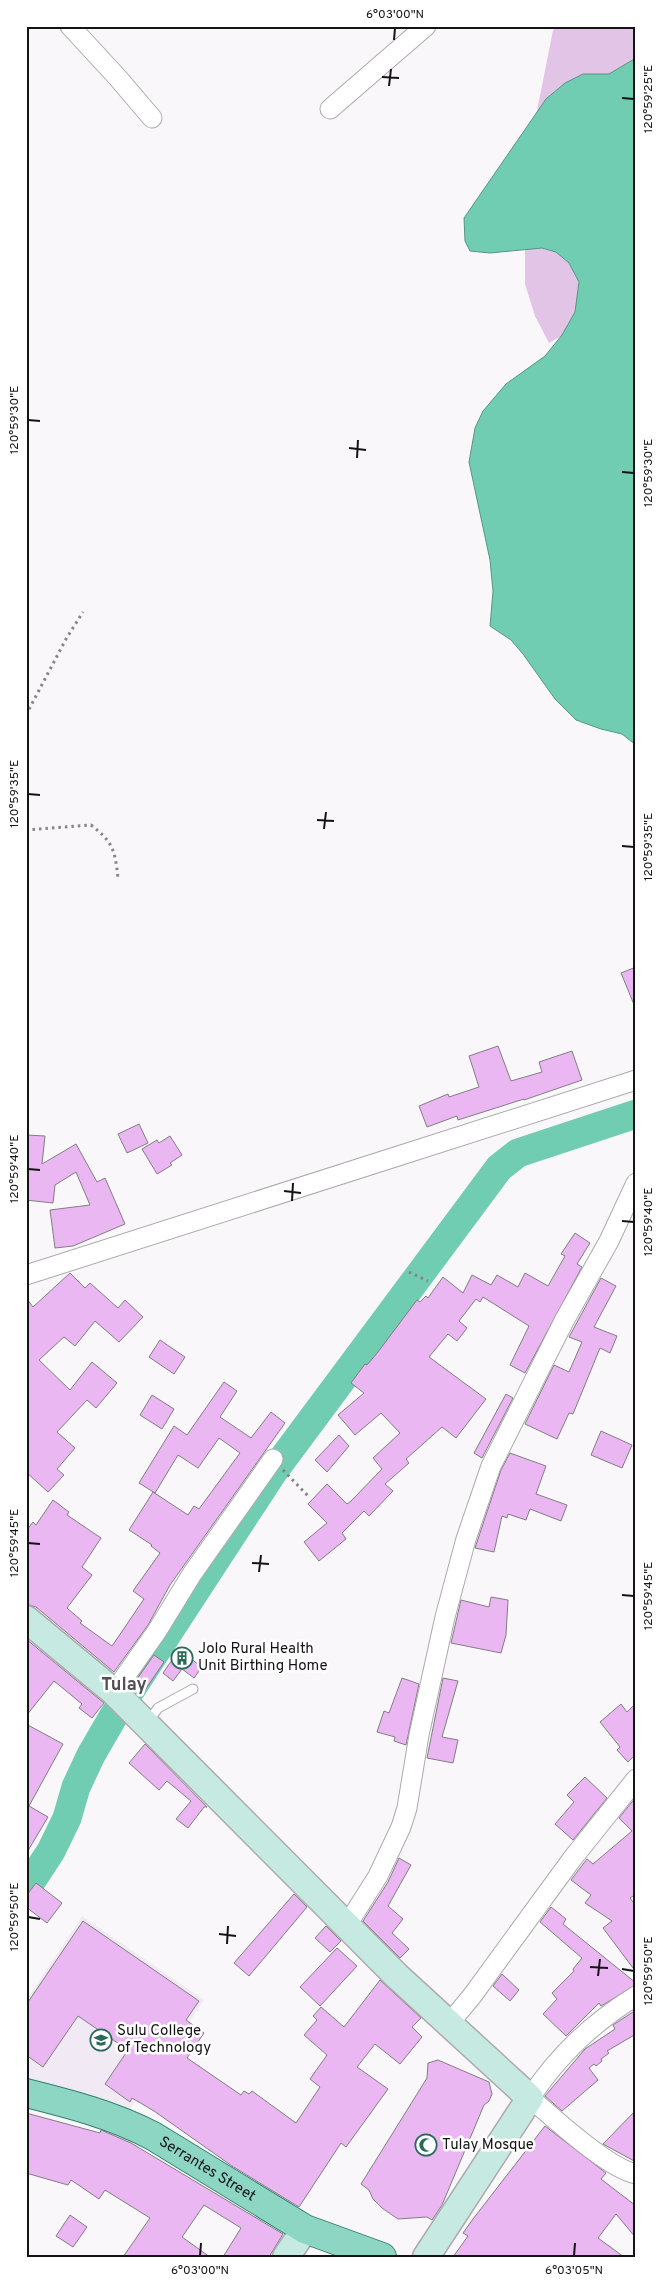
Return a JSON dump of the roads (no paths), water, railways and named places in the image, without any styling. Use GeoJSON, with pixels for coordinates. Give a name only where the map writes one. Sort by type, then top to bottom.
{"type":"FeatureCollection","features":[{"type":"Feature","properties":{"kind":"main road","name":"Serrantes Street"},"geometry":{"type":"LineString","coordinates":[[26,2093],[93,2111],[133,2126],[305,2228],[382,2257]]}},
{"type":"Feature","properties":{"kind":"street"},"geometry":{"type":"LineString","coordinates":[[70,26],[152,118]]}},
{"type":"Feature","properties":{"kind":"street"},"geometry":{"type":"LineString","coordinates":[[330,108],[426,26]]}},
{"type":"Feature","properties":{"kind":"street"},"geometry":{"type":"LineString","coordinates":[[26,1275],[636,1080]]}},
{"type":"Feature","properties":{"kind":"street"},"geometry":{"type":"LineString","coordinates":[[347,1925],[378,1876],[401,1828],[407,1808],[419,1735],[445,1617],[466,1539],[491,1466],[564,1321],[609,1241],[636,1183]]}},
{"type":"Feature","properties":{"kind":"street"},"geometry":{"type":"LineString","coordinates":[[127,1705],[157,1631],[192,1574],[277,1463]]}},
{"type":"Feature","properties":{"kind":"street"},"geometry":{"type":"LineString","coordinates":[[26,1619],[127,1705],[448,2025],[530,2098],[588,2146],[617,2166],[636,2174]]}},
{"type":"Feature","properties":{"kind":"street"},"geometry":{"type":"LineString","coordinates":[[448,2025],[472,1996],[572,1859],[636,1780]]}},
{"type":"Feature","properties":{"kind":"street"},"geometry":{"type":"LineString","coordinates":[[426,2257],[530,2098],[558,2059],[576,2040],[600,2020],[636,1996]]}},
{"type":"Feature","properties":{"kind":"street"},"geometry":{"type":"LineString","coordinates":[[286,2257],[305,2228]]}},
{"type":"Feature","properties":{"kind":"lane"},"geometry":{"type":"LineString","coordinates":[[127,1705],[158,1708],[193,1689]]}},
{"type":"Feature","properties":{"kind":"waterway"},"geometry":{"type":"LineString","coordinates":[[26,1889],[51,1851],[67,1818],[76,1787],[91,1755],[113,1717],[273,1472],[499,1168],[518,1153],[636,1114]]}},
{"type":"Feature","properties":{"kind":"place","name":"Jolo Rural Health Unit Birthing Home"},"geometry":{"type":"Point","coordinates":[182,1658]}},
{"type":"Feature","properties":{"kind":"place","name":"Sulu College of Technology"},"geometry":{"type":"Point","coordinates":[101,2040]}},
{"type":"Feature","properties":{"kind":"place","name":"Tulay Mosque"},"geometry":{"type":"Point","coordinates":[426,2145]}},
{"type":"Feature","properties":{"kind":"district","name":"Tulay"},"geometry":{"type":"Point","coordinates":[124,1685]}}]}
